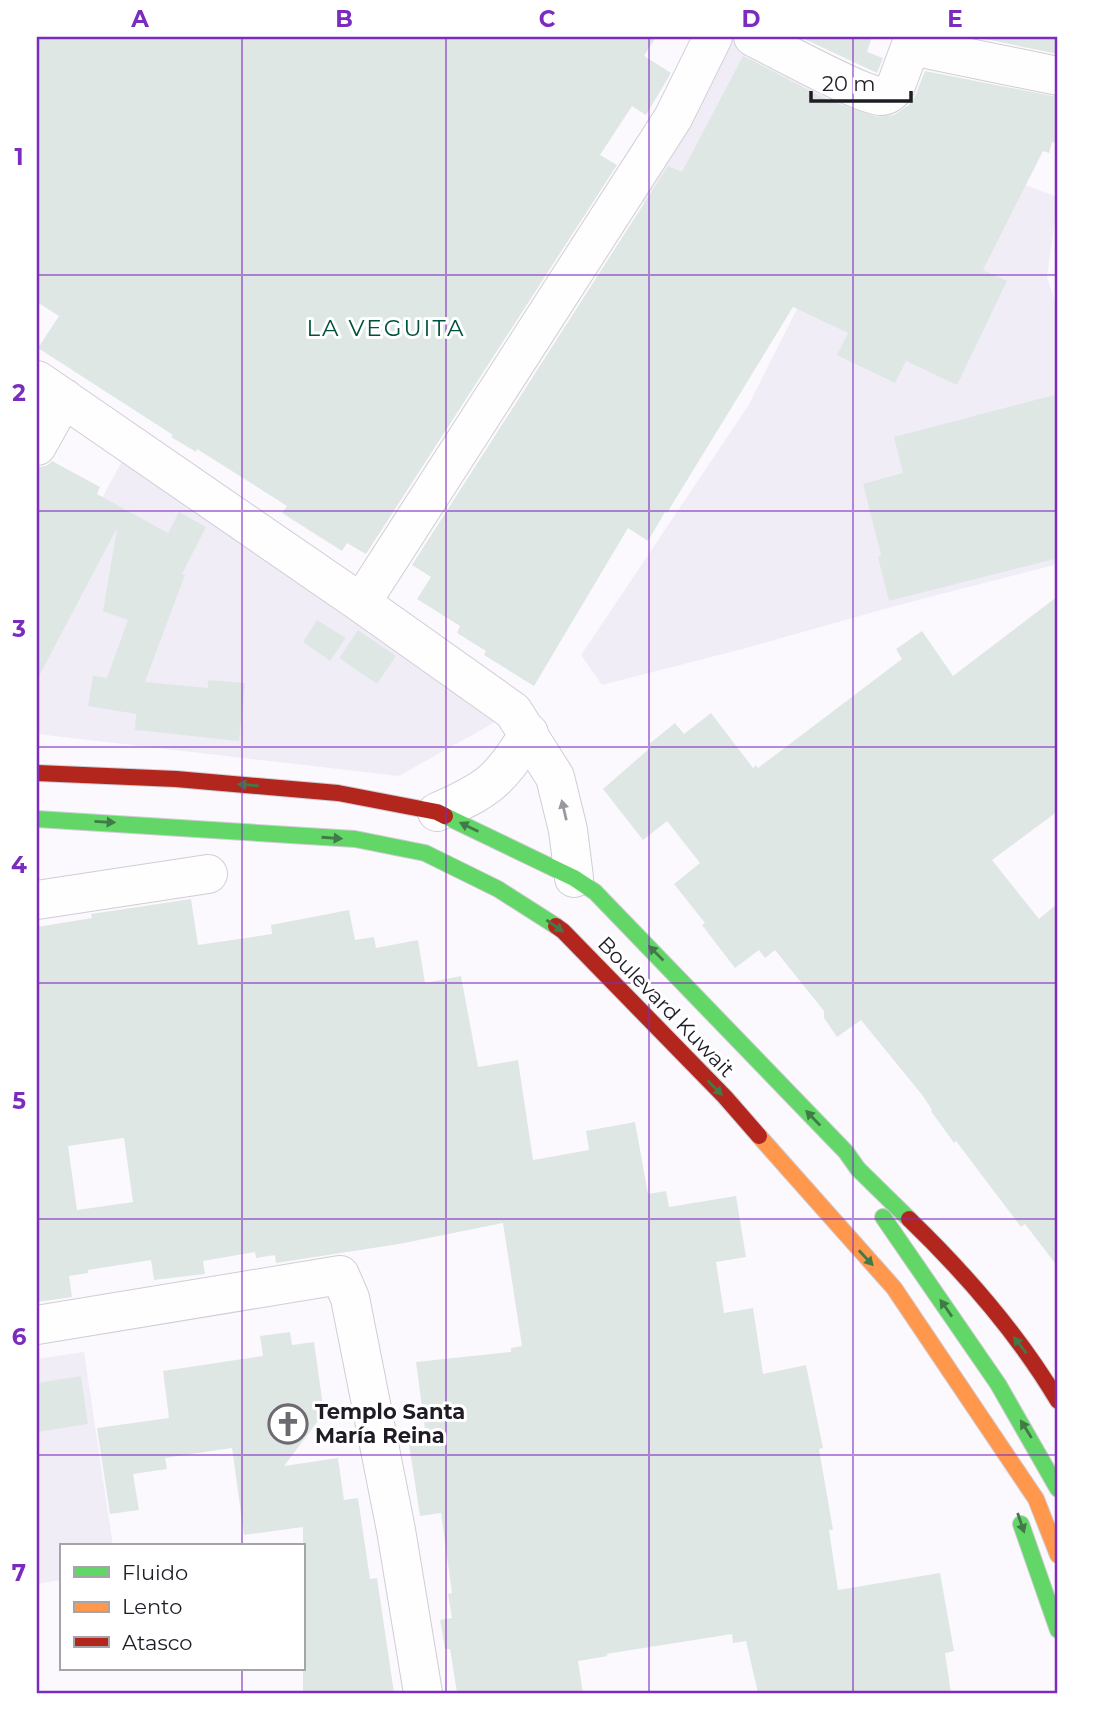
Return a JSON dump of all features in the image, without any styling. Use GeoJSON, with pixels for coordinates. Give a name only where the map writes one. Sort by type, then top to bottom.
{"type":"FeatureCollection","features":[{"type":"Feature","properties":{"kind":"main road","name":"Boulevard Kuwait"},"geometry":{"type":"LineString","coordinates":[[37,773],[176,779],[338,793],[437,812],[574,878],[595,892],[710,1009],[846,1152],[858,1168],[966,1276],[1043,1373],[1058,1401]]}},
{"type":"Feature","properties":{"kind":"main road","name":"Boulevard Kuwait"},"geometry":{"type":"LineString","coordinates":[[37,819],[355,839],[425,853],[498,889],[564,930],[626,999],[725,1097],[894,1288],[1036,1499],[1058,1555]]}},
{"type":"Feature","properties":{"kind":"main road"},"geometry":{"type":"LineString","coordinates":[[858,1168],[877,1209],[985,1364],[1036,1445],[1058,1489]]}},
{"type":"Feature","properties":{"kind":"main road"},"geometry":{"type":"LineString","coordinates":[[978,1414],[1006,1486]]}},
{"type":"Feature","properties":{"kind":"main road"},"geometry":{"type":"LineString","coordinates":[[1016,1510],[1058,1630]]}},
{"type":"Feature","properties":{"kind":"street"},"geometry":{"type":"LineString","coordinates":[[361,603],[673,118],[713,37]]}},
{"type":"Feature","properties":{"kind":"street"},"geometry":{"type":"LineString","coordinates":[[753,37],[861,89],[882,96],[895,88],[913,41],[1058,76]]}},
{"type":"Feature","properties":{"kind":"street"},"geometry":{"type":"LineString","coordinates":[[37,446],[50,389],[513,710],[555,776],[568,830],[574,878]]}},
{"type":"Feature","properties":{"kind":"street"},"geometry":{"type":"LineString","coordinates":[[437,812],[474,796],[494,782],[513,760],[529,733]]}},
{"type":"Feature","properties":{"kind":"street"},"geometry":{"type":"LineString","coordinates":[[37,900],[208,874]]}},
{"type":"Feature","properties":{"kind":"street"},"geometry":{"type":"LineString","coordinates":[[37,1325],[341,1275],[350,1298],[393,1516],[423,1693]]}},
{"type":"Feature","properties":{"kind":"shaded area"},"geometry":{"type":"Polygon","coordinates":[[[723,37],[735,37],[1004,177],[1058,197],[1047,277],[1058,309],[1058,564],[602,685],[581,655],[748,406],[798,307],[774,283],[640,200],[723,37]]]}},
{"type":"Feature","properties":{"kind":"shaded area"},"geometry":{"type":"Polygon","coordinates":[[[122,461],[504,717],[399,776],[37,734],[37,620],[122,461]]]}},
{"type":"Feature","properties":{"kind":"shaded area"},"geometry":{"type":"Polygon","coordinates":[[[84,1352],[113,1544],[60,1544],[60,1580],[37,1584],[37,1359],[84,1352]]]}},
{"type":"Feature","properties":{"kind":"building"},"geometry":{"type":"Polygon","coordinates":[[[37,37],[656,37],[644,56],[671,73],[646,115],[632,106],[600,155],[617,165],[366,554],[347,543],[342,551],[282,513],[287,506],[197,449],[196,452],[171,437],[173,435],[38,348],[59,316],[37,302],[37,37]]]}},
{"type":"Feature","properties":{"kind":"building"},"geometry":{"type":"Polygon","coordinates":[[[800,37],[872,37],[867,52],[883,58],[877,73],[800,37]]]}},
{"type":"Feature","properties":{"kind":"building"},"geometry":{"type":"Polygon","coordinates":[[[975,37],[1058,37],[1058,54],[975,37]]]}},
{"type":"Feature","properties":{"kind":"building"},"geometry":{"type":"Polygon","coordinates":[[[743,56],[828,100],[877,117],[894,115],[909,105],[925,71],[1058,97],[1058,143],[1052,142],[1049,153],[1043,151],[983,270],[1007,281],[957,385],[906,361],[895,383],[837,355],[848,333],[793,307],[648,541],[628,528],[534,686],[484,655],[486,651],[457,633],[460,626],[417,599],[431,577],[412,565],[668,166],[682,172],[743,56]]]}},
{"type":"Feature","properties":{"kind":"building"},"geometry":{"type":"Polygon","coordinates":[[[1058,394],[1058,558],[889,601],[878,557],[881,555],[863,484],[903,473],[894,437],[1058,394]]]}},
{"type":"Feature","properties":{"kind":"building"},"geometry":{"type":"Polygon","coordinates":[[[52,461],[100,487],[97,494],[168,533],[179,512],[206,527],[182,574],[185,575],[145,682],[208,688],[208,680],[245,683],[239,741],[135,730],[136,714],[88,706],[93,676],[107,678],[128,620],[103,611],[117,528],[37,680],[37,468],[52,461]]]}},
{"type":"Feature","properties":{"kind":"building"},"geometry":{"type":"Polygon","coordinates":[[[1058,596],[1058,811],[992,860],[1039,919],[1058,903],[1058,1267],[1025,1224],[1021,1227],[956,1141],[954,1143],[923,1096],[861,1020],[837,1037],[824,1018],[824,1011],[775,950],[765,958],[759,950],[735,968],[702,925],[705,923],[674,884],[700,863],[667,821],[643,840],[603,789],[675,723],[684,734],[711,713],[753,768],[756,765],[758,768],[902,659],[896,649],[922,631],[953,676],[1058,596]]]}},
{"type":"Feature","properties":{"kind":"building"},"geometry":{"type":"Polygon","coordinates":[[[317,620],[346,638],[330,661],[303,642],[317,620]]]}},
{"type":"Feature","properties":{"kind":"building"},"geometry":{"type":"Polygon","coordinates":[[[358,630],[396,656],[377,684],[339,658],[358,630]]]}},
{"type":"Feature","properties":{"kind":"building"},"geometry":{"type":"Polygon","coordinates":[[[191,899],[198,945],[272,934],[271,925],[349,910],[355,940],[374,937],[376,948],[418,940],[425,983],[461,976],[478,1067],[518,1060],[533,1160],[589,1150],[586,1131],[635,1122],[648,1194],[666,1191],[669,1207],[736,1196],[746,1257],[716,1262],[724,1313],[753,1308],[763,1374],[806,1365],[823,1448],[819,1449],[833,1530],[829,1530],[838,1590],[940,1573],[954,1651],[945,1653],[951,1693],[758,1693],[746,1641],[733,1643],[732,1634],[578,1661],[583,1693],[457,1693],[450,1649],[445,1649],[440,1620],[452,1618],[448,1594],[452,1593],[441,1513],[420,1516],[408,1438],[426,1436],[416,1362],[511,1352],[511,1348],[522,1346],[503,1223],[399,1244],[276,1263],[275,1255],[256,1258],[255,1252],[203,1261],[205,1274],[154,1280],[151,1260],[88,1270],[88,1273],[69,1276],[72,1297],[37,1302],[37,927],[92,918],[91,914],[191,899]],[[124,1138],[68,1146],[77,1210],[133,1202],[124,1138]]]}},
{"type":"Feature","properties":{"kind":"building"},"geometry":{"type":"Polygon","coordinates":[[[290,1332],[292,1345],[314,1342],[324,1413],[284,1466],[338,1458],[344,1500],[358,1498],[370,1579],[377,1578],[394,1693],[303,1693],[303,1527],[244,1535],[232,1448],[165,1458],[167,1469],[133,1474],[139,1510],[110,1514],[97,1428],[169,1418],[163,1371],[263,1356],[260,1336],[290,1332]]]}},
{"type":"Feature","properties":{"kind":"building"},"geometry":{"type":"Polygon","coordinates":[[[81,1376],[88,1424],[37,1432],[37,1383],[81,1376]]]}},
{"type":"Feature","properties":{"kind":"traffic: fast"},"geometry":{"type":"LineString","coordinates":[[445,816],[574,878],[595,892],[846,1152],[858,1169],[909,1219]]}},
{"type":"Feature","properties":{"kind":"traffic: fast"},"geometry":{"type":"LineString","coordinates":[[37,819],[355,839],[425,853],[498,889],[556,926]]}},
{"type":"Feature","properties":{"kind":"traffic: fast"},"geometry":{"type":"LineString","coordinates":[[883,1217],[998,1384],[1058,1489]]}},
{"type":"Feature","properties":{"kind":"traffic: fast"},"geometry":{"type":"LineString","coordinates":[[1021,1524],[1058,1630]]}},
{"type":"Feature","properties":{"kind":"traffic: slow"},"geometry":{"type":"LineString","coordinates":[[759,1136],[894,1288],[1036,1499],[1058,1555]]}},
{"type":"Feature","properties":{"kind":"traffic: jam"},"geometry":{"type":"LineString","coordinates":[[37,773],[176,779],[338,793],[437,812],[445,816]]}},
{"type":"Feature","properties":{"kind":"traffic: jam"},"geometry":{"type":"LineString","coordinates":[[556,926],[725,1097],[759,1136]]}},
{"type":"Feature","properties":{"kind":"traffic: jam"},"geometry":{"type":"LineString","coordinates":[[909,1219],[990,1305],[1058,1401]]}},
{"type":"Feature","properties":{"kind":"place","name":"Templo Santa María Reina"},"geometry":{"type":"Point","coordinates":[288,1424]}},
{"type":"Feature","properties":{"kind":"district","name":"LA VEGUITA"},"geometry":{"type":"Point","coordinates":[386,328]}}]}
